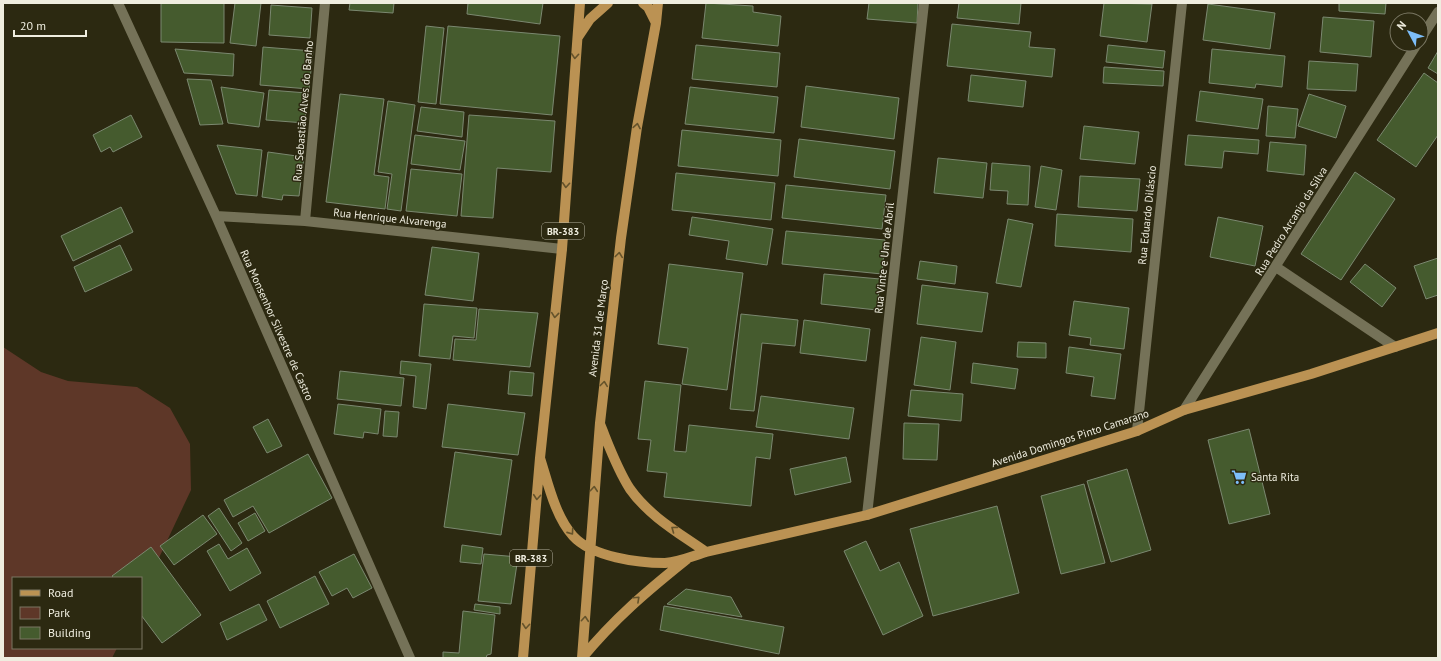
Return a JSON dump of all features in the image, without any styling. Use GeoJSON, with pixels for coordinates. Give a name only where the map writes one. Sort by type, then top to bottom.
{"type":"FeatureCollection","features":[{"type":"Feature","properties":{"kind":"main road","name":"BR-383"},"geometry":{"type":"LineString","coordinates":[[523,658],[540,458],[562,249],[576,40],[580,3]]}},
{"type":"Feature","properties":{"kind":"main road"},"geometry":{"type":"LineString","coordinates":[[576,40],[590,19],[608,3]]}},
{"type":"Feature","properties":{"kind":"main road"},"geometry":{"type":"LineString","coordinates":[[643,3],[648,7],[656,23]]}},
{"type":"Feature","properties":{"kind":"main road","name":"Avenida 31 de Março"},"geometry":{"type":"LineString","coordinates":[[582,658],[600,423],[627,194],[637,127],[656,23],[658,3]]}},
{"type":"Feature","properties":{"kind":"main road","name":"Avenida Domingos Pinto Camarano"},"geometry":{"type":"LineString","coordinates":[[540,458],[555,506],[573,536],[591,548],[622,559],[666,563],[706,552],[867,515],[1137,430],[1184,410],[1311,374],[1438,333]]}},
{"type":"Feature","properties":{"kind":"main road"},"geometry":{"type":"LineString","coordinates":[[600,423],[619,470],[631,489],[649,510],[706,552]]}},
{"type":"Feature","properties":{"kind":"main road"},"geometry":{"type":"LineString","coordinates":[[582,658],[605,630],[627,608],[688,558]]}},
{"type":"Feature","properties":{"kind":"street","name":"Rua Monsenhor Silvestre de Castro"},"geometry":{"type":"LineString","coordinates":[[118,3],[216,216],[410,658]]}},
{"type":"Feature","properties":{"kind":"street","name":"Rua Sebastião Alves do Banho"},"geometry":{"type":"LineString","coordinates":[[305,221],[325,3]]}},
{"type":"Feature","properties":{"kind":"street","name":"Rua Vinte e Um de Abril"},"geometry":{"type":"LineString","coordinates":[[867,515],[924,3]]}},
{"type":"Feature","properties":{"kind":"street","name":"Rua Eduardo Diláscio"},"geometry":{"type":"LineString","coordinates":[[1137,430],[1182,3]]}},
{"type":"Feature","properties":{"kind":"street"},"geometry":{"type":"LineString","coordinates":[[1429,26],[1438,12]]}},
{"type":"Feature","properties":{"kind":"street","name":"Rua Pedro Arcanjo da Silva"},"geometry":{"type":"LineString","coordinates":[[1184,410],[1412,52]]}},
{"type":"Feature","properties":{"kind":"street","name":"Rua Henrique Alvarenga"},"geometry":{"type":"LineString","coordinates":[[216,216],[305,221],[562,249]]}},
{"type":"Feature","properties":{"kind":"street"},"geometry":{"type":"LineString","coordinates":[[1276,267],[1395,346]]}},
{"type":"Feature","properties":{"kind":"green space"},"geometry":{"type":"Polygon","coordinates":[[[3,347],[41,372],[68,381],[137,387],[170,408],[190,444],[191,490],[142,594],[142,577],[12,577],[12,649],[116,649],[112,658],[3,658],[3,347]]]}},
{"type":"Feature","properties":{"kind":"building"},"geometry":{"type":"Polygon","coordinates":[[[161,3],[224,3],[224,43],[161,42],[161,3]]]}},
{"type":"Feature","properties":{"kind":"building"},"geometry":{"type":"Polygon","coordinates":[[[235,3],[261,3],[256,46],[230,43],[235,3]]]}},
{"type":"Feature","properties":{"kind":"building"},"geometry":{"type":"Polygon","coordinates":[[[350,3],[394,3],[393,13],[349,10],[350,3]]]}},
{"type":"Feature","properties":{"kind":"building"},"geometry":{"type":"Polygon","coordinates":[[[468,3],[543,3],[540,24],[467,14],[468,3]]]}},
{"type":"Feature","properties":{"kind":"building"},"geometry":{"type":"Polygon","coordinates":[[[706,3],[753,6],[753,12],[781,16],[778,46],[702,38],[706,3]]]}},
{"type":"Feature","properties":{"kind":"building"},"geometry":{"type":"Polygon","coordinates":[[[869,3],[918,3],[917,23],[867,19],[869,3]]]}},
{"type":"Feature","properties":{"kind":"building"},"geometry":{"type":"Polygon","coordinates":[[[959,3],[1021,3],[1019,24],[957,18],[959,3]]]}},
{"type":"Feature","properties":{"kind":"building"},"geometry":{"type":"Polygon","coordinates":[[[1104,3],[1152,4],[1147,42],[1100,36],[1104,3]]]}},
{"type":"Feature","properties":{"kind":"building"},"geometry":{"type":"Polygon","coordinates":[[[1339,3],[1386,3],[1385,14],[1339,11],[1339,3]]]}},
{"type":"Feature","properties":{"kind":"building"},"geometry":{"type":"Polygon","coordinates":[[[1208,4],[1275,13],[1270,49],[1203,40],[1208,4]]]}},
{"type":"Feature","properties":{"kind":"building"},"geometry":{"type":"Polygon","coordinates":[[[271,5],[312,8],[310,38],[269,35],[271,5]]]}},
{"type":"Feature","properties":{"kind":"building"},"geometry":{"type":"Polygon","coordinates":[[[1323,17],[1374,21],[1371,57],[1320,52],[1323,17]]]}},
{"type":"Feature","properties":{"kind":"building"},"geometry":{"type":"Polygon","coordinates":[[[952,24],[1031,32],[1029,47],[1055,49],[1052,77],[947,66],[952,24]]]}},
{"type":"Feature","properties":{"kind":"building"},"geometry":{"type":"Polygon","coordinates":[[[426,26],[444,28],[436,104],[418,102],[426,26]]]}},
{"type":"Feature","properties":{"kind":"building"},"geometry":{"type":"Polygon","coordinates":[[[448,26],[560,36],[552,115],[440,104],[448,26]]]}},
{"type":"Feature","properties":{"kind":"building"},"geometry":{"type":"Polygon","coordinates":[[[696,45],[780,53],[777,87],[692,79],[696,45]]]}},
{"type":"Feature","properties":{"kind":"building"},"geometry":{"type":"Polygon","coordinates":[[[1108,45],[1165,51],[1163,68],[1106,62],[1108,45]]]}},
{"type":"Feature","properties":{"kind":"building"},"geometry":{"type":"Polygon","coordinates":[[[263,47],[313,51],[309,89],[260,85],[263,47]]]}},
{"type":"Feature","properties":{"kind":"building"},"geometry":{"type":"Polygon","coordinates":[[[175,49],[234,54],[233,76],[184,73],[175,49]]]}},
{"type":"Feature","properties":{"kind":"building"},"geometry":{"type":"Polygon","coordinates":[[[1212,49],[1285,56],[1282,87],[1256,84],[1255,88],[1209,83],[1212,49]]]}},
{"type":"Feature","properties":{"kind":"building"},"geometry":{"type":"Polygon","coordinates":[[[1438,51],[1438,74],[1428,68],[1438,51]]]}},
{"type":"Feature","properties":{"kind":"building"},"geometry":{"type":"Polygon","coordinates":[[[1309,61],[1358,64],[1356,91],[1307,89],[1309,61]]]}},
{"type":"Feature","properties":{"kind":"building"},"geometry":{"type":"Polygon","coordinates":[[[1104,67],[1164,71],[1163,86],[1103,83],[1104,67]]]}},
{"type":"Feature","properties":{"kind":"building"},"geometry":{"type":"Polygon","coordinates":[[[1424,73],[1438,83],[1438,135],[1416,167],[1377,140],[1424,73]]]}},
{"type":"Feature","properties":{"kind":"building"},"geometry":{"type":"Polygon","coordinates":[[[971,75],[1026,81],[1023,107],[968,101],[971,75]]]}},
{"type":"Feature","properties":{"kind":"building"},"geometry":{"type":"Polygon","coordinates":[[[187,79],[211,80],[223,124],[200,125],[187,79]]]}},
{"type":"Feature","properties":{"kind":"building"},"geometry":{"type":"Polygon","coordinates":[[[806,86],[899,98],[894,139],[801,127],[806,86]]]}},
{"type":"Feature","properties":{"kind":"building"},"geometry":{"type":"Polygon","coordinates":[[[221,87],[264,93],[259,127],[228,123],[221,87]]]}},
{"type":"Feature","properties":{"kind":"building"},"geometry":{"type":"Polygon","coordinates":[[[690,87],[778,97],[774,133],[685,124],[690,87]]]}},
{"type":"Feature","properties":{"kind":"building"},"geometry":{"type":"Polygon","coordinates":[[[269,90],[307,93],[305,123],[266,120],[269,90]]]}},
{"type":"Feature","properties":{"kind":"building"},"geometry":{"type":"Polygon","coordinates":[[[1200,91],[1263,99],[1258,129],[1196,121],[1200,91]]]}},
{"type":"Feature","properties":{"kind":"building"},"geometry":{"type":"Polygon","coordinates":[[[340,94],[384,99],[374,175],[389,177],[385,209],[326,202],[340,94]]]}},
{"type":"Feature","properties":{"kind":"building"},"geometry":{"type":"Polygon","coordinates":[[[1309,94],[1346,106],[1336,138],[1298,126],[1309,94]]]}},
{"type":"Feature","properties":{"kind":"building"},"geometry":{"type":"Polygon","coordinates":[[[388,101],[415,105],[401,211],[387,209],[392,174],[378,172],[388,101]]]}},
{"type":"Feature","properties":{"kind":"building"},"geometry":{"type":"Polygon","coordinates":[[[1268,106],[1298,109],[1295,138],[1266,136],[1268,106]]]}},
{"type":"Feature","properties":{"kind":"building"},"geometry":{"type":"Polygon","coordinates":[[[421,107],[464,112],[462,137],[417,131],[421,107]]]}},
{"type":"Feature","properties":{"kind":"building"},"geometry":{"type":"Polygon","coordinates":[[[131,115],[142,137],[113,152],[110,147],[101,152],[93,135],[131,115]]]}},
{"type":"Feature","properties":{"kind":"building"},"geometry":{"type":"Polygon","coordinates":[[[469,115],[555,121],[551,172],[497,168],[493,218],[461,216],[469,115]]]}},
{"type":"Feature","properties":{"kind":"building"},"geometry":{"type":"Polygon","coordinates":[[[1084,126],[1139,132],[1135,164],[1080,159],[1084,126]]]}},
{"type":"Feature","properties":{"kind":"building"},"geometry":{"type":"Polygon","coordinates":[[[682,130],[781,140],[778,176],[678,166],[682,130]]]}},
{"type":"Feature","properties":{"kind":"building"},"geometry":{"type":"Polygon","coordinates":[[[415,135],[465,141],[460,170],[411,164],[415,135]]]}},
{"type":"Feature","properties":{"kind":"building"},"geometry":{"type":"Polygon","coordinates":[[[1188,135],[1259,140],[1258,154],[1224,151],[1222,168],[1185,165],[1188,135]]]}},
{"type":"Feature","properties":{"kind":"building"},"geometry":{"type":"Polygon","coordinates":[[[799,139],[895,151],[890,189],[794,177],[799,139]]]}},
{"type":"Feature","properties":{"kind":"building"},"geometry":{"type":"Polygon","coordinates":[[[1270,142],[1306,145],[1304,175],[1267,171],[1270,142]]]}},
{"type":"Feature","properties":{"kind":"building"},"geometry":{"type":"Polygon","coordinates":[[[217,145],[262,150],[257,196],[236,194],[217,145]]]}},
{"type":"Feature","properties":{"kind":"building"},"geometry":{"type":"Polygon","coordinates":[[[268,152],[304,157],[299,196],[283,195],[282,200],[262,197],[268,152]]]}},
{"type":"Feature","properties":{"kind":"building"},"geometry":{"type":"Polygon","coordinates":[[[938,158],[987,163],[983,198],[934,193],[938,158]]]}},
{"type":"Feature","properties":{"kind":"building"},"geometry":{"type":"Polygon","coordinates":[[[992,163],[1030,166],[1028,205],[1007,204],[1008,191],[990,190],[992,163]]]}},
{"type":"Feature","properties":{"kind":"building"},"geometry":{"type":"Polygon","coordinates":[[[1041,166],[1062,170],[1056,210],[1035,207],[1041,166]]]}},
{"type":"Feature","properties":{"kind":"building"},"geometry":{"type":"Polygon","coordinates":[[[411,169],[462,174],[457,216],[406,211],[411,169]]]}},
{"type":"Feature","properties":{"kind":"building"},"geometry":{"type":"Polygon","coordinates":[[[1355,172],[1395,199],[1341,280],[1301,254],[1355,172]]]}},
{"type":"Feature","properties":{"kind":"building"},"geometry":{"type":"Polygon","coordinates":[[[676,173],[775,183],[771,220],[672,210],[676,173]]]}},
{"type":"Feature","properties":{"kind":"building"},"geometry":{"type":"Polygon","coordinates":[[[1080,176],[1140,179],[1137,211],[1078,207],[1080,176]]]}},
{"type":"Feature","properties":{"kind":"building"},"geometry":{"type":"Polygon","coordinates":[[[786,185],[886,195],[882,229],[782,218],[786,185]]]}},
{"type":"Feature","properties":{"kind":"building"},"geometry":{"type":"Polygon","coordinates":[[[121,207],[133,232],[73,261],[61,236],[121,207]]]}},
{"type":"Feature","properties":{"kind":"building"},"geometry":{"type":"Polygon","coordinates":[[[1057,214],[1133,219],[1131,252],[1055,246],[1057,214]]]}},
{"type":"Feature","properties":{"kind":"building"},"geometry":{"type":"Polygon","coordinates":[[[692,217],[773,229],[767,265],[726,259],[729,241],[689,235],[692,217]]]}},
{"type":"Feature","properties":{"kind":"building"},"geometry":{"type":"Polygon","coordinates":[[[1218,217],[1263,226],[1255,266],[1210,257],[1218,217]]]}},
{"type":"Feature","properties":{"kind":"building"},"geometry":{"type":"Polygon","coordinates":[[[1008,219],[1033,224],[1021,287],[996,283],[1008,219]]]}},
{"type":"Feature","properties":{"kind":"building"},"geometry":{"type":"Polygon","coordinates":[[[786,231],[885,240],[882,274],[782,264],[786,231]]]}},
{"type":"Feature","properties":{"kind":"building"},"geometry":{"type":"Polygon","coordinates":[[[120,245],[132,270],[85,292],[74,267],[120,245]]]}},
{"type":"Feature","properties":{"kind":"building"},"geometry":{"type":"Polygon","coordinates":[[[432,247],[479,253],[473,301],[425,295],[432,247]]]}},
{"type":"Feature","properties":{"kind":"building"},"geometry":{"type":"Polygon","coordinates":[[[1438,258],[1438,295],[1426,299],[1414,266],[1438,258]]]}},
{"type":"Feature","properties":{"kind":"building"},"geometry":{"type":"Polygon","coordinates":[[[920,261],[957,266],[955,284],[917,279],[920,261]]]}},
{"type":"Feature","properties":{"kind":"building"},"geometry":{"type":"Polygon","coordinates":[[[669,264],[743,273],[727,390],[682,384],[688,348],[658,344],[669,264]]]}},
{"type":"Feature","properties":{"kind":"building"},"geometry":{"type":"Polygon","coordinates":[[[1365,264],[1396,288],[1382,307],[1350,282],[1365,264]]]}},
{"type":"Feature","properties":{"kind":"building"},"geometry":{"type":"Polygon","coordinates":[[[824,274],[880,279],[877,310],[821,304],[824,274]]]}},
{"type":"Feature","properties":{"kind":"building"},"geometry":{"type":"Polygon","coordinates":[[[922,285],[988,293],[982,332],[917,324],[922,285]]]}},
{"type":"Feature","properties":{"kind":"building"},"geometry":{"type":"Polygon","coordinates":[[[1074,301],[1129,308],[1124,349],[1090,345],[1091,338],[1069,335],[1074,301]]]}},
{"type":"Feature","properties":{"kind":"building"},"geometry":{"type":"Polygon","coordinates":[[[424,304],[477,308],[474,338],[453,336],[450,359],[419,356],[424,304]]]}},
{"type":"Feature","properties":{"kind":"building"},"geometry":{"type":"Polygon","coordinates":[[[479,309],[538,313],[530,367],[453,360],[455,339],[476,340],[479,309]]]}},
{"type":"Feature","properties":{"kind":"building"},"geometry":{"type":"Polygon","coordinates":[[[741,314],[798,320],[795,346],[762,343],[754,411],[730,409],[741,314]]]}},
{"type":"Feature","properties":{"kind":"building"},"geometry":{"type":"Polygon","coordinates":[[[804,320],[870,329],[866,361],[800,353],[804,320]]]}},
{"type":"Feature","properties":{"kind":"building"},"geometry":{"type":"Polygon","coordinates":[[[921,337],[956,342],[950,390],[914,385],[921,337]]]}},
{"type":"Feature","properties":{"kind":"building"},"geometry":{"type":"Polygon","coordinates":[[[1018,342],[1046,343],[1046,358],[1017,357],[1018,342]]]}},
{"type":"Feature","properties":{"kind":"building"},"geometry":{"type":"Polygon","coordinates":[[[1069,347],[1121,354],[1115,399],[1091,396],[1094,377],[1066,373],[1069,347]]]}},
{"type":"Feature","properties":{"kind":"building"},"geometry":{"type":"Polygon","coordinates":[[[401,361],[431,364],[426,409],[413,407],[416,376],[400,374],[401,361]]]}},
{"type":"Feature","properties":{"kind":"building"},"geometry":{"type":"Polygon","coordinates":[[[973,363],[1018,369],[1015,389],[971,383],[973,363]]]}},
{"type":"Feature","properties":{"kind":"building"},"geometry":{"type":"Polygon","coordinates":[[[340,371],[404,378],[401,406],[337,399],[340,371]]]}},
{"type":"Feature","properties":{"kind":"building"},"geometry":{"type":"Polygon","coordinates":[[[510,371],[534,373],[532,396],[508,394],[510,371]]]}},
{"type":"Feature","properties":{"kind":"building"},"geometry":{"type":"Polygon","coordinates":[[[645,381],[681,385],[674,451],[686,452],[689,425],[773,434],[770,459],[756,457],[751,506],[664,497],[667,473],[647,471],[651,440],[638,439],[645,381]]]}},
{"type":"Feature","properties":{"kind":"building"},"geometry":{"type":"Polygon","coordinates":[[[911,390],[963,394],[961,421],[908,416],[911,390]]]}},
{"type":"Feature","properties":{"kind":"building"},"geometry":{"type":"Polygon","coordinates":[[[761,396],[854,408],[849,439],[756,427],[761,396]]]}},
{"type":"Feature","properties":{"kind":"building"},"geometry":{"type":"Polygon","coordinates":[[[338,404],[381,409],[378,434],[364,432],[363,438],[334,434],[338,404]]]}},
{"type":"Feature","properties":{"kind":"building"},"geometry":{"type":"Polygon","coordinates":[[[448,404],[525,413],[518,455],[442,447],[448,404]]]}},
{"type":"Feature","properties":{"kind":"building"},"geometry":{"type":"Polygon","coordinates":[[[385,411],[399,412],[397,437],[383,436],[385,411]]]}},
{"type":"Feature","properties":{"kind":"building"},"geometry":{"type":"Polygon","coordinates":[[[268,419],[282,446],[267,453],[253,427],[268,419]]]}},
{"type":"Feature","properties":{"kind":"building"},"geometry":{"type":"Polygon","coordinates":[[[904,423],[939,424],[937,460],[903,459],[904,423]]]}},
{"type":"Feature","properties":{"kind":"building","name":"Santa Rita"},"geometry":{"type":"Polygon","coordinates":[[[1249,429],[1270,514],[1229,524],[1208,440],[1249,429]]]}},
{"type":"Feature","properties":{"kind":"building"},"geometry":{"type":"Polygon","coordinates":[[[455,452],[512,460],[501,535],[444,527],[455,452]]]}},
{"type":"Feature","properties":{"kind":"building"},"geometry":{"type":"Polygon","coordinates":[[[308,454],[332,498],[269,533],[253,506],[233,517],[224,500],[308,454]]]}},
{"type":"Feature","properties":{"kind":"building"},"geometry":{"type":"Polygon","coordinates":[[[846,457],[851,482],[795,495],[790,469],[846,457]]]}},
{"type":"Feature","properties":{"kind":"building"},"geometry":{"type":"Polygon","coordinates":[[[1127,469],[1151,550],[1111,562],[1087,481],[1127,469]]]}},
{"type":"Feature","properties":{"kind":"building"},"geometry":{"type":"Polygon","coordinates":[[[1084,484],[1105,563],[1061,574],[1041,496],[1084,484]]]}},
{"type":"Feature","properties":{"kind":"building"},"geometry":{"type":"Polygon","coordinates":[[[997,506],[1019,593],[933,616],[910,529],[997,506]]]}},
{"type":"Feature","properties":{"kind":"building"},"geometry":{"type":"Polygon","coordinates":[[[219,508],[242,543],[231,551],[208,516],[219,508]]]}},
{"type":"Feature","properties":{"kind":"building"},"geometry":{"type":"Polygon","coordinates":[[[255,513],[265,531],[248,541],[238,523],[255,513]]]}},
{"type":"Feature","properties":{"kind":"building"},"geometry":{"type":"Polygon","coordinates":[[[203,515],[217,534],[174,565],[160,546],[203,515]]]}},
{"type":"Feature","properties":{"kind":"building"},"geometry":{"type":"Polygon","coordinates":[[[866,541],[880,571],[899,562],[923,616],[883,635],[844,551],[866,541]]]}},
{"type":"Feature","properties":{"kind":"building"},"geometry":{"type":"Polygon","coordinates":[[[219,544],[228,559],[247,548],[261,573],[230,591],[207,551],[219,544]]]}},
{"type":"Feature","properties":{"kind":"building"},"geometry":{"type":"Polygon","coordinates":[[[462,545],[483,548],[481,564],[460,562],[462,545]]]}},
{"type":"Feature","properties":{"kind":"building"},"geometry":{"type":"Polygon","coordinates":[[[151,547],[201,615],[162,643],[142,616],[142,577],[112,576],[151,547]]]}},
{"type":"Feature","properties":{"kind":"building"},"geometry":{"type":"Polygon","coordinates":[[[354,554],[372,588],[353,598],[347,588],[332,596],[319,572],[354,554]]]}},
{"type":"Feature","properties":{"kind":"building"},"geometry":{"type":"Polygon","coordinates":[[[484,554],[518,557],[511,604],[478,601],[484,554]]]}},
{"type":"Feature","properties":{"kind":"building"},"geometry":{"type":"Polygon","coordinates":[[[315,576],[329,604],[280,628],[267,601],[315,576]]]}},
{"type":"Feature","properties":{"kind":"building"},"geometry":{"type":"Polygon","coordinates":[[[686,589],[731,597],[742,617],[667,604],[686,589]]]}},
{"type":"Feature","properties":{"kind":"building"},"geometry":{"type":"Polygon","coordinates":[[[259,604],[267,620],[227,640],[220,623],[259,604]]]}},
{"type":"Feature","properties":{"kind":"building"},"geometry":{"type":"Polygon","coordinates":[[[475,604],[500,607],[500,614],[474,610],[475,604]]]}},
{"type":"Feature","properties":{"kind":"building"},"geometry":{"type":"Polygon","coordinates":[[[664,606],[784,627],[779,654],[660,630],[664,606]]]}},
{"type":"Feature","properties":{"kind":"building"},"geometry":{"type":"Polygon","coordinates":[[[463,611],[495,615],[491,654],[487,655],[486,658],[443,658],[443,652],[459,653],[463,611]]]}},
{"type":"Feature","properties":{"kind":"place","name":"Santa Rita"},"geometry":{"type":"Point","coordinates":[1239,477]}}]}
